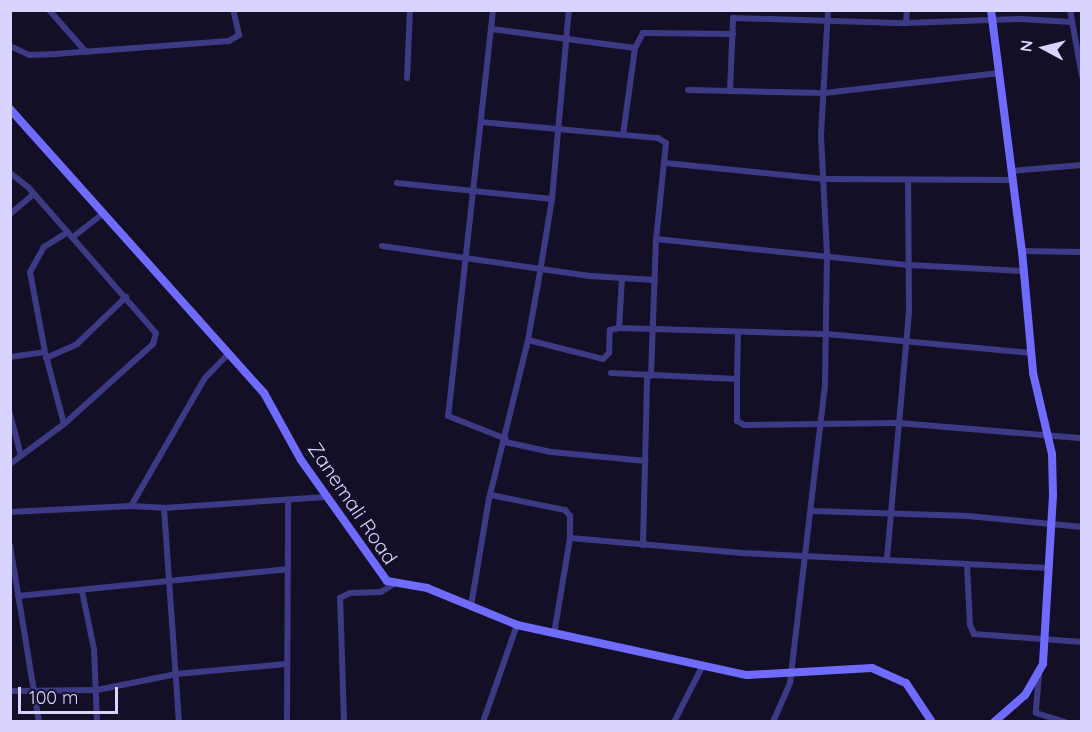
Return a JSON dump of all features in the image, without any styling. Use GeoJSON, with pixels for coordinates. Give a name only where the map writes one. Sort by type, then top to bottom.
{"type":"FeatureCollection","features":[{"type":"Feature","properties":{"kind":"street"},"geometry":{"type":"LineString","coordinates":[[49,10],[86,52]]}},
{"type":"Feature","properties":{"kind":"street"},"geometry":{"type":"LineString","coordinates":[[10,46],[29,55],[236,39],[239,29],[233,10]]}},
{"type":"Feature","properties":{"kind":"street"},"geometry":{"type":"LineString","coordinates":[[407,78],[410,10]]}},
{"type":"Feature","properties":{"kind":"street"},"geometry":{"type":"LineString","coordinates":[[493,10],[448,416],[505,440],[550,452],[646,461]]}},
{"type":"Feature","properties":{"kind":"street"},"geometry":{"type":"LineString","coordinates":[[471,606],[491,495],[528,340],[541,266],[552,198],[569,10]]}},
{"type":"Feature","properties":{"kind":"street"},"geometry":{"type":"LineString","coordinates":[[773,722],[788,692],[812,511],[821,422],[827,334],[827,254],[823,179],[828,10]]}},
{"type":"Feature","properties":{"kind":"street"},"geometry":{"type":"LineString","coordinates":[[906,23],[907,10]]}},
{"type":"Feature","properties":{"kind":"street"},"geometry":{"type":"LineString","coordinates":[[991,10],[1022,251],[1031,353],[1049,434],[1053,524],[1051,568],[1036,713],[1065,722]]}},
{"type":"Feature","properties":{"kind":"street"},"geometry":{"type":"LineString","coordinates":[[1070,10],[1082,76]]}},
{"type":"Feature","properties":{"kind":"street"},"geometry":{"type":"LineString","coordinates":[[730,91],[733,14],[827,21],[906,23],[992,21],[1082,24]]}},
{"type":"Feature","properties":{"kind":"street"},"geometry":{"type":"LineString","coordinates":[[492,29],[635,48]]}},
{"type":"Feature","properties":{"kind":"street"},"geometry":{"type":"LineString","coordinates":[[623,135],[635,48],[648,31],[733,34]]}},
{"type":"Feature","properties":{"kind":"street"},"geometry":{"type":"LineString","coordinates":[[688,90],[824,93],[1000,73]]}},
{"type":"Feature","properties":{"kind":"street","name":"Zanemali Road"},"geometry":{"type":"LineString","coordinates":[[10,109],[15,119],[104,213],[264,393],[326,497],[378,573],[394,584],[427,588],[517,625],[747,675],[789,675],[873,668],[906,683],[932,722]]}},
{"type":"Feature","properties":{"kind":"street"},"geometry":{"type":"LineString","coordinates":[[481,122],[665,141],[656,239],[643,545]]}},
{"type":"Feature","properties":{"kind":"street"},"geometry":{"type":"LineString","coordinates":[[664,163],[823,179],[908,180],[1012,176],[1082,165]]}},
{"type":"Feature","properties":{"kind":"street"},"geometry":{"type":"LineString","coordinates":[[10,173],[34,194],[71,234],[154,329],[156,339],[64,424],[10,464]]}},
{"type":"Feature","properties":{"kind":"street"},"geometry":{"type":"LineString","coordinates":[[887,558],[907,340],[908,180]]}},
{"type":"Feature","properties":{"kind":"street"},"geometry":{"type":"LineString","coordinates":[[398,183],[552,198]]}},
{"type":"Feature","properties":{"kind":"street"},"geometry":{"type":"LineString","coordinates":[[10,214],[34,194]]}},
{"type":"Feature","properties":{"kind":"street"},"geometry":{"type":"LineString","coordinates":[[64,424],[46,355],[30,272],[44,247],[71,234],[104,213]]}},
{"type":"Feature","properties":{"kind":"street"},"geometry":{"type":"LineString","coordinates":[[656,239],[827,254],[909,265],[1024,271]]}},
{"type":"Feature","properties":{"kind":"street"},"geometry":{"type":"LineString","coordinates":[[382,246],[466,255],[622,278],[656,280]]}},
{"type":"Feature","properties":{"kind":"street"},"geometry":{"type":"LineString","coordinates":[[1022,251],[1082,252]]}},
{"type":"Feature","properties":{"kind":"street"},"geometry":{"type":"LineString","coordinates":[[618,328],[622,278]]}},
{"type":"Feature","properties":{"kind":"street"},"geometry":{"type":"LineString","coordinates":[[10,357],[46,355],[77,344],[126,297]]}},
{"type":"Feature","properties":{"kind":"street"},"geometry":{"type":"LineString","coordinates":[[528,340],[603,359],[609,353],[610,330],[618,328],[827,334],[1031,353]]}},
{"type":"Feature","properties":{"kind":"street"},"geometry":{"type":"LineString","coordinates":[[738,332],[737,379],[740,424],[898,423],[1082,438]]}},
{"type":"Feature","properties":{"kind":"street"},"geometry":{"type":"LineString","coordinates":[[131,506],[205,378],[228,354]]}},
{"type":"Feature","properties":{"kind":"street"},"geometry":{"type":"LineString","coordinates":[[611,373],[737,379]]}},
{"type":"Feature","properties":{"kind":"street"},"geometry":{"type":"LineString","coordinates":[[10,414],[21,456]]}},
{"type":"Feature","properties":{"kind":"street"},"geometry":{"type":"LineString","coordinates":[[491,495],[565,510],[570,516],[570,538],[554,634]]}},
{"type":"Feature","properties":{"kind":"street"},"geometry":{"type":"LineString","coordinates":[[10,512],[131,506],[164,508],[326,497]]}},
{"type":"Feature","properties":{"kind":"street"},"geometry":{"type":"LineString","coordinates":[[287,722],[288,500]]}},
{"type":"Feature","properties":{"kind":"street"},"geometry":{"type":"LineString","coordinates":[[164,508],[171,582],[179,722]]}},
{"type":"Feature","properties":{"kind":"street"},"geometry":{"type":"LineString","coordinates":[[812,511],[890,512],[1082,527]]}},
{"type":"Feature","properties":{"kind":"street"},"geometry":{"type":"LineString","coordinates":[[570,538],[643,545],[1051,568]]}},
{"type":"Feature","properties":{"kind":"street"},"geometry":{"type":"LineString","coordinates":[[10,545],[39,722]]}},
{"type":"Feature","properties":{"kind":"street"},"geometry":{"type":"LineString","coordinates":[[967,564],[970,625],[974,634],[1082,642]]}},
{"type":"Feature","properties":{"kind":"street"},"geometry":{"type":"LineString","coordinates":[[18,596],[287,569]]}},
{"type":"Feature","properties":{"kind":"street"},"geometry":{"type":"LineString","coordinates":[[344,722],[340,598],[350,594],[381,592],[394,584]]}},
{"type":"Feature","properties":{"kind":"street"},"geometry":{"type":"LineString","coordinates":[[82,591],[97,690],[97,722]]}},
{"type":"Feature","properties":{"kind":"street"},"geometry":{"type":"LineString","coordinates":[[10,609],[19,610]]}},
{"type":"Feature","properties":{"kind":"street"},"geometry":{"type":"LineString","coordinates":[[483,722],[517,625]]}},
{"type":"Feature","properties":{"kind":"street"},"geometry":{"type":"LineString","coordinates":[[10,691],[97,690],[176,674],[286,664]]}},
{"type":"Feature","properties":{"kind":"street"},"geometry":{"type":"LineString","coordinates":[[674,722],[703,665]]}},
{"type":"Feature","properties":{"kind":"street"},"geometry":{"type":"LineString","coordinates":[[994,722],[1025,695],[1039,675]]}}]}
